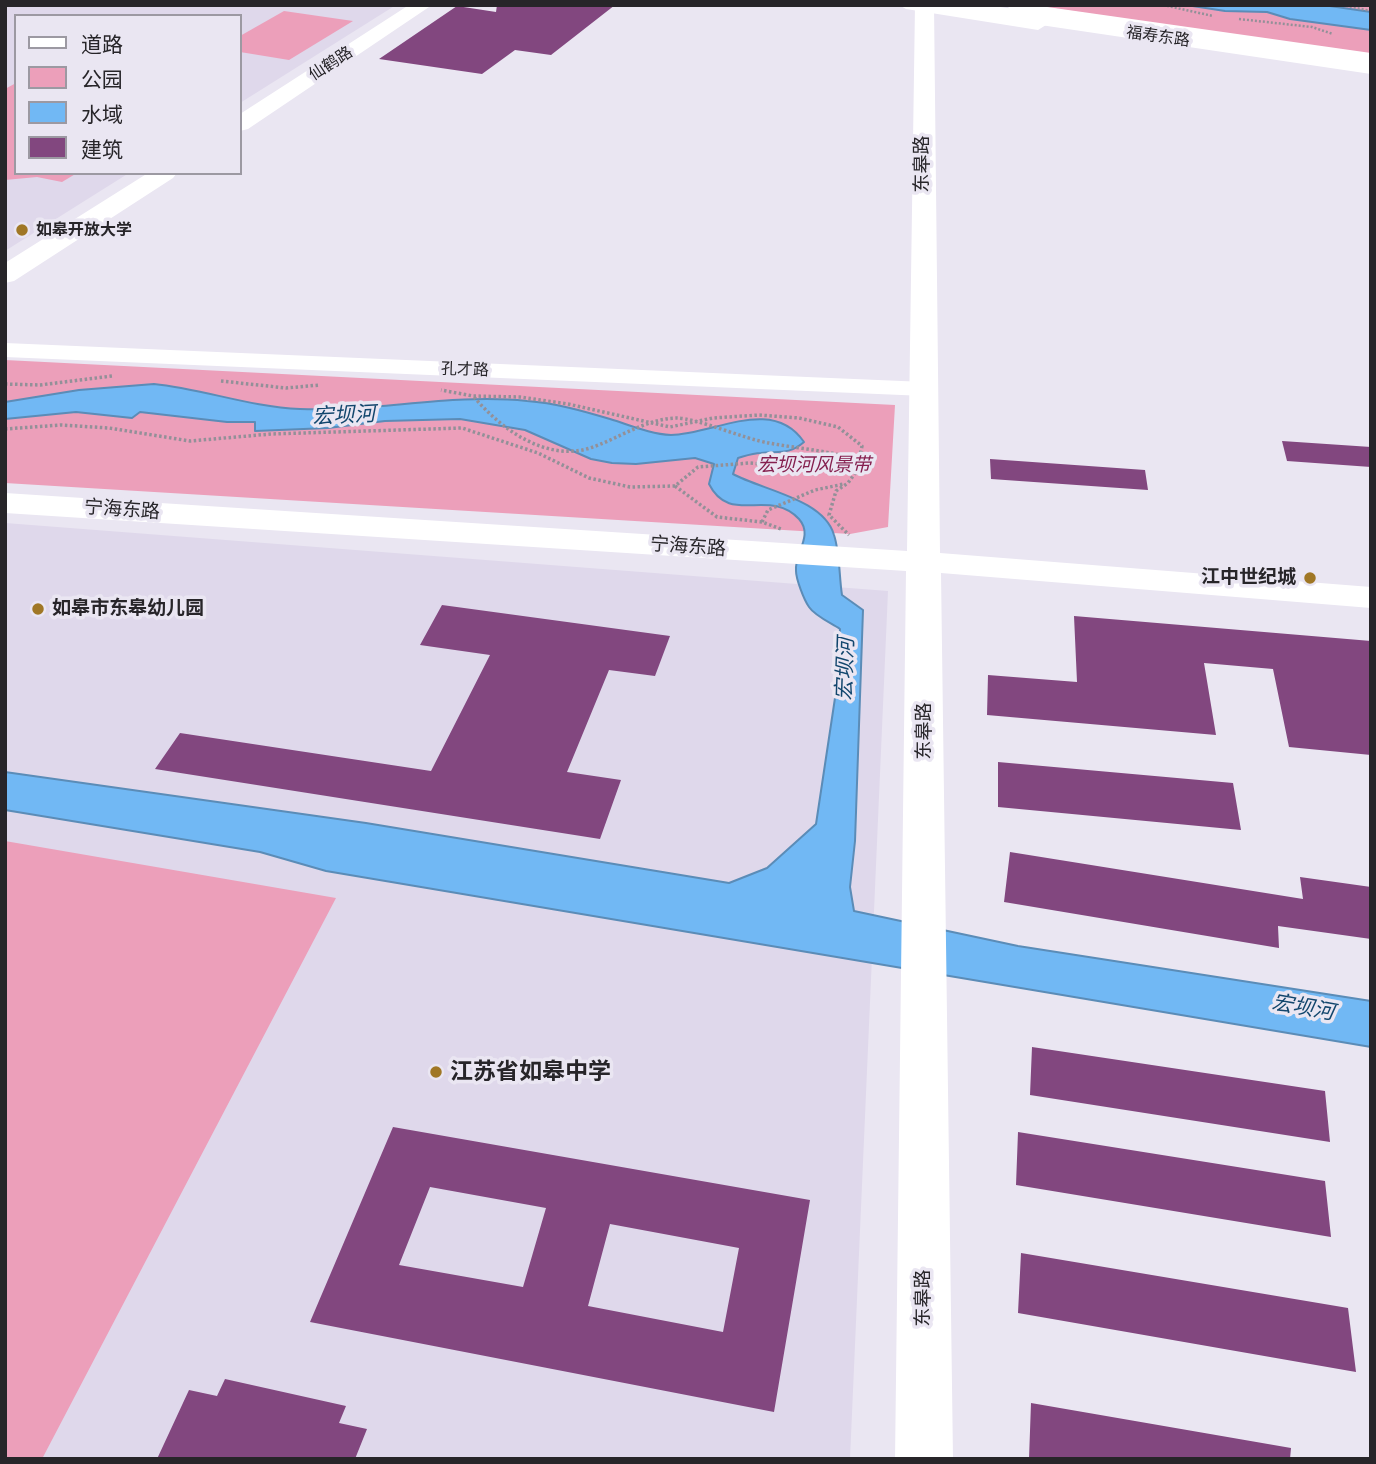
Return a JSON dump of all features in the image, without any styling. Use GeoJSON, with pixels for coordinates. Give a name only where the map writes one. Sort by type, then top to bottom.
{"type":"FeatureCollection","features":[{"type":"Feature","properties":{"kind":"street","name":"仙鹤路"},"geometry":{"type":"LineString","coordinates":[[242,123],[423,5]]}},
{"type":"Feature","properties":{"kind":"street","name":"福寿东路"},"geometry":{"type":"LineString","coordinates":[[973,5],[1371,63]]}},
{"type":"Feature","properties":{"kind":"street"},"geometry":{"type":"LineString","coordinates":[[1005,5],[1371,63]]}},
{"type":"Feature","properties":{"kind":"street","name":"福寿东路"},"geometry":{"type":"LineString","coordinates":[[925,6],[1371,63]]}},
{"type":"Feature","properties":{"kind":"street"},"geometry":{"type":"LineString","coordinates":[[925,6],[1371,74]]}},
{"type":"Feature","properties":{"kind":"street","name":"东皋路"},"geometry":{"type":"LineString","coordinates":[[925,6],[925,1459]]}},
{"type":"Feature","properties":{"kind":"street"},"geometry":{"type":"LineString","coordinates":[[5,275],[161,175]]}},
{"type":"Feature","properties":{"kind":"street","name":"孔才路"},"geometry":{"type":"LineString","coordinates":[[5,350],[925,389]]}},
{"type":"Feature","properties":{"kind":"street","name":"宁海东路"},"geometry":{"type":"LineString","coordinates":[[5,503],[851,547],[925,562],[1371,598]]}},
{"type":"Feature","properties":{"kind":"path"},"geometry":{"type":"LineString","coordinates":[[1342,5],[1371,10]]}},
{"type":"Feature","properties":{"kind":"path"},"geometry":{"type":"LineString","coordinates":[[5,384],[40,385],[124,374]]}},
{"type":"Feature","properties":{"kind":"path"},"geometry":{"type":"LineString","coordinates":[[212,379],[286,388],[322,385]]}},
{"type":"Feature","properties":{"kind":"path"},"geometry":{"type":"LineString","coordinates":[[439,390],[473,396],[520,397],[568,404],[670,427],[713,418],[758,415],[799,418],[838,427],[862,446],[858,465],[816,468],[749,463],[698,467],[675,486]]}},
{"type":"Feature","properties":{"kind":"path"},"geometry":{"type":"LineString","coordinates":[[473,396],[491,417],[519,437],[561,452],[588,449],[648,424],[677,418],[768,443],[816,449],[848,457],[856,472],[848,483],[836,491],[829,514],[851,547]]}},
{"type":"Feature","properties":{"kind":"path"},"geometry":{"type":"LineString","coordinates":[[5,429],[61,425],[109,428],[190,441],[271,434],[462,428],[538,453],[589,478],[630,487],[675,486],[717,517],[762,522],[787,543]]}},
{"type":"Feature","properties":{"kind":"path"},"geometry":{"type":"LineString","coordinates":[[762,522],[768,510],[815,490],[848,483]]}},
{"type":"Feature","properties":{"kind":"shaded area"},"geometry":{"type":"Polygon","coordinates":[[[5,5],[396,5],[242,102],[242,14],[14,14],[14,175],[126,175],[5,251],[5,5]]]}},
{"type":"Feature","properties":{"kind":"shaded area","name":"江苏省如皋中学"},"geometry":{"type":"Polygon","coordinates":[[[5,523],[888,591],[850,1459],[5,1459],[5,523]]]}},
{"type":"Feature","properties":{"kind":"green space"},"geometry":{"type":"Polygon","coordinates":[[[1030,5],[1371,5],[1371,55],[1030,5]]]}},
{"type":"Feature","properties":{"kind":"green space"},"geometry":{"type":"Polygon","coordinates":[[[284,11],[353,21],[289,60],[242,52],[242,35],[284,11]]]}},
{"type":"Feature","properties":{"kind":"green space"},"geometry":{"type":"Polygon","coordinates":[[[14,84],[14,175],[74,175],[62,182],[37,177],[5,180],[5,89],[14,84]]]}},
{"type":"Feature","properties":{"kind":"green space","name":"宏坝河风景带"},"geometry":{"type":"Polygon","coordinates":[[[5,360],[895,405],[888,527],[850,534],[5,483],[5,360]]]}},
{"type":"Feature","properties":{"kind":"green space"},"geometry":{"type":"Polygon","coordinates":[[[5,841],[336,898],[42,1459],[5,1459],[5,841]]]}},
{"type":"Feature","properties":{"kind":"water"},"geometry":{"type":"Polygon","coordinates":[[[1186,5],[1323,5],[1371,12],[1371,30],[1290,19],[1267,12],[1225,11],[1186,5]]]}},
{"type":"Feature","properties":{"kind":"water","name":"宏坝河"},"geometry":{"type":"Polygon","coordinates":[[[154,384],[263,405],[300,409],[357,408],[470,399],[537,402],[671,435],[759,419],[776,421],[791,428],[804,442],[789,451],[755,453],[738,458],[733,474],[805,504],[828,523],[836,542],[842,595],[863,610],[855,841],[850,887],[854,911],[1018,946],[1371,1001],[1371,1047],[326,871],[260,852],[5,810],[5,772],[366,823],[729,883],[767,868],[816,824],[835,698],[840,629],[819,616],[807,604],[796,575],[796,564],[805,532],[799,519],[787,510],[775,506],[728,503],[718,496],[709,484],[714,464],[695,458],[636,464],[612,463],[591,459],[525,430],[460,419],[385,421],[328,428],[255,431],[255,422],[227,422],[140,412],[132,418],[76,412],[5,419],[5,402],[79,390],[154,384]]]}},
{"type":"Feature","properties":{"kind":"building"},"geometry":{"type":"Polygon","coordinates":[[[497,5],[615,5],[551,55],[515,50],[482,74],[379,59],[457,6],[496,12],[497,5]]]}},
{"type":"Feature","properties":{"kind":"building"},"geometry":{"type":"Polygon","coordinates":[[[1282,441],[1371,447],[1371,467],[1287,461],[1282,441]]]}},
{"type":"Feature","properties":{"kind":"building"},"geometry":{"type":"Polygon","coordinates":[[[990,459],[1145,470],[1148,490],[991,479],[990,459]]]}},
{"type":"Feature","properties":{"kind":"building"},"geometry":{"type":"Polygon","coordinates":[[[442,605],[670,636],[655,676],[609,670],[567,772],[621,780],[600,839],[155,769],[180,733],[431,771],[490,655],[420,645],[442,605]]]}},
{"type":"Feature","properties":{"kind":"building"},"geometry":{"type":"Polygon","coordinates":[[[1074,616],[1371,641],[1371,755],[1289,747],[1273,669],[1204,663],[1216,735],[987,715],[988,675],[1077,682],[1074,616]]]}},
{"type":"Feature","properties":{"kind":"building"},"geometry":{"type":"Polygon","coordinates":[[[998,762],[1233,783],[1241,830],[998,807],[998,762]]]}},
{"type":"Feature","properties":{"kind":"building"},"geometry":{"type":"Polygon","coordinates":[[[1010,852],[1303,899],[1300,877],[1371,887],[1371,939],[1278,926],[1279,948],[1004,902],[1010,852]]]}},
{"type":"Feature","properties":{"kind":"building"},"geometry":{"type":"Polygon","coordinates":[[[1032,1047],[1325,1091],[1330,1142],[1030,1095],[1032,1047]]]}},
{"type":"Feature","properties":{"kind":"building"},"geometry":{"type":"Polygon","coordinates":[[[393,1127],[810,1200],[774,1412],[310,1322],[393,1127]],[[430,1187],[399,1265],[523,1287],[546,1208],[430,1187]],[[610,1224],[588,1306],[723,1332],[739,1248],[610,1224]]]}},
{"type":"Feature","properties":{"kind":"building"},"geometry":{"type":"Polygon","coordinates":[[[1018,1132],[1325,1181],[1331,1237],[1016,1185],[1018,1132]]]}},
{"type":"Feature","properties":{"kind":"building"},"geometry":{"type":"Polygon","coordinates":[[[1021,1253],[1348,1308],[1356,1372],[1018,1313],[1021,1253]]]}},
{"type":"Feature","properties":{"kind":"building"},"geometry":{"type":"Polygon","coordinates":[[[225,1379],[346,1406],[339,1423],[367,1429],[355,1459],[157,1459],[189,1390],[217,1396],[225,1379]]]}},
{"type":"Feature","properties":{"kind":"building"},"geometry":{"type":"Polygon","coordinates":[[[1031,1403],[1291,1448],[1290,1459],[1029,1459],[1031,1403]]]}},
{"type":"Feature","properties":{"kind":"place","name":"如皋开放大学"},"geometry":{"type":"Point","coordinates":[22,230]}},
{"type":"Feature","properties":{"kind":"place","name":"江中世纪城"},"geometry":{"type":"Point","coordinates":[1310,578]}},
{"type":"Feature","properties":{"kind":"place","name":"如皋市东皋幼儿园"},"geometry":{"type":"Point","coordinates":[38,609]}},
{"type":"Feature","properties":{"kind":"place","name":"江苏省如皋中学"},"geometry":{"type":"Point","coordinates":[436,1072]}}]}
